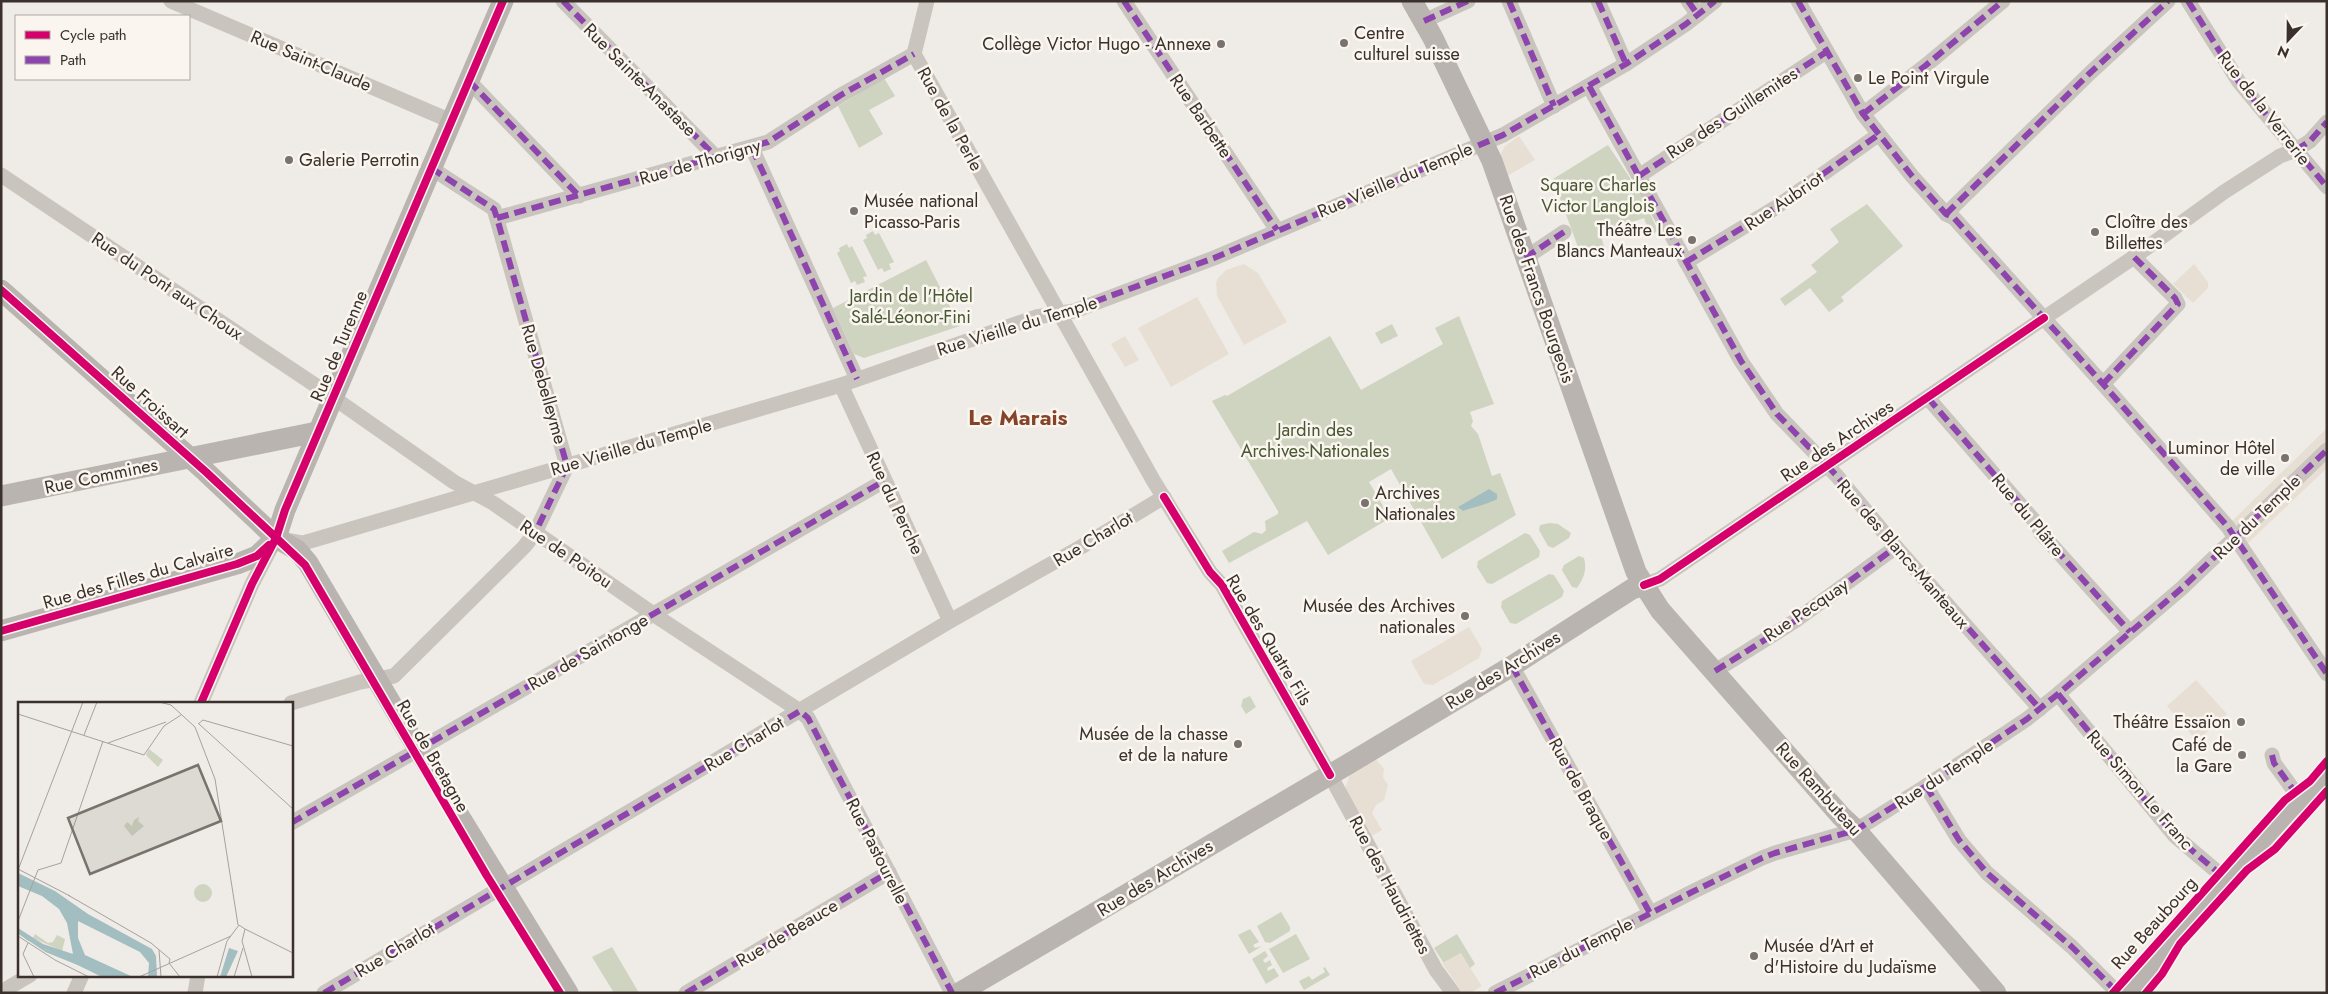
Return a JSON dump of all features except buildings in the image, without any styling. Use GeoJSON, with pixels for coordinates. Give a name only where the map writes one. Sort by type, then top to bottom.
{"type":"FeatureCollection","features":[{"type":"Feature","properties":{"kind":"street","name":"Rue Saint-Claude"},"geometry":{"type":"LineString","coordinates":[[171,1],[452,121]]}},
{"type":"Feature","properties":{"kind":"street","name":"Rue de Turenne"},"geometry":{"type":"LineString","coordinates":[[201,702],[252,584],[276,538],[285,510],[503,1]]}},
{"type":"Feature","properties":{"kind":"street","name":"Rue Sainte-Anastase"},"geometry":{"type":"LineString","coordinates":[[563,1],[717,158]]}},
{"type":"Feature","properties":{"kind":"street"},"geometry":{"type":"LineString","coordinates":[[914,54],[927,1]]}},
{"type":"Feature","properties":{"kind":"street","name":"Rue Barbette"},"geometry":{"type":"LineString","coordinates":[[1124,1],[1277,230]]}},
{"type":"Feature","properties":{"kind":"street","name":"Rue des Francs Bourgeois"},"geometry":{"type":"LineString","coordinates":[[1412,1],[1424,20],[1485,143],[1636,572],[1644,585]]}},
{"type":"Feature","properties":{"kind":"street"},"geometry":{"type":"LineString","coordinates":[[1424,20],[1468,1]]}},
{"type":"Feature","properties":{"kind":"street"},"geometry":{"type":"LineString","coordinates":[[1509,1],[1554,106]]}},
{"type":"Feature","properties":{"kind":"street"},"geometry":{"type":"LineString","coordinates":[[1598,1],[1626,64]]}},
{"type":"Feature","properties":{"kind":"street"},"geometry":{"type":"LineString","coordinates":[[1688,1],[1698,15]]}},
{"type":"Feature","properties":{"kind":"street","name":"Rue Vieille du Temple"},"geometry":{"type":"LineString","coordinates":[[276,538],[302,542],[317,539],[841,385],[1036,317],[1061,314],[1214,258],[1485,143],[1626,64],[1698,15],[1715,1]]}},
{"type":"Feature","properties":{"kind":"street"},"geometry":{"type":"LineString","coordinates":[[1798,1],[1863,114],[1878,135],[1946,214],[1954,218],[2103,384],[2235,538],[2327,674]]}},
{"type":"Feature","properties":{"kind":"street"},"geometry":{"type":"LineString","coordinates":[[1863,114],[1925,66],[2003,1]]}},
{"type":"Feature","properties":{"kind":"street"},"geometry":{"type":"LineString","coordinates":[[1946,214],[2090,73],[2168,1]]}},
{"type":"Feature","properties":{"kind":"street","name":"Rue de la Verrerie"},"geometry":{"type":"LineString","coordinates":[[2188,1],[2240,82],[2327,187]]}},
{"type":"Feature","properties":{"kind":"street","name":"Rue des Guillemites"},"geometry":{"type":"LineString","coordinates":[[1639,176],[1826,52]]}},
{"type":"Feature","properties":{"kind":"street","name":"Rue de Thorigny"},"geometry":{"type":"LineString","coordinates":[[497,218],[717,158],[768,142],[841,95],[914,54]]}},
{"type":"Feature","properties":{"kind":"street","name":"Rue de la Perle"},"geometry":{"type":"LineString","coordinates":[[914,54],[1061,314]]}},
{"type":"Feature","properties":{"kind":"street"},"geometry":{"type":"LineString","coordinates":[[468,81],[579,196]]}},
{"type":"Feature","properties":{"kind":"street","name":"Rue des Blancs-Manteaux"},"geometry":{"type":"LineString","coordinates":[[1589,86],[1741,361],[1777,414],[1826,466],[2040,709]]}},
{"type":"Feature","properties":{"kind":"street","name":"Rue des Archives"},"geometry":{"type":"LineString","coordinates":[[959,993],[1512,666],[1632,589],[1660,579],[1928,398],[2224,192],[2280,156],[2296,150],[2310,141],[2327,122]]}},
{"type":"Feature","properties":{"kind":"street","name":"Rue Aubriot"},"geometry":{"type":"LineString","coordinates":[[1686,262],[1766,213],[1878,135]]}},
{"type":"Feature","properties":{"kind":"street"},"geometry":{"type":"LineString","coordinates":[[752,148],[857,379]]}},
{"type":"Feature","properties":{"kind":"street","name":"Rue Debelleyme"},"geometry":{"type":"LineString","coordinates":[[292,703],[360,682],[394,676],[524,547],[535,533],[567,466],[494,209],[431,168]]}},
{"type":"Feature","properties":{"kind":"street","name":"Rue du Pont aux Choux"},"geometry":{"type":"LineString","coordinates":[[1,175],[333,398]]}},
{"type":"Feature","properties":{"kind":"street"},"geometry":{"type":"LineString","coordinates":[[1525,258],[1564,232]]}},
{"type":"Feature","properties":{"kind":"street"},"geometry":{"type":"LineString","coordinates":[[2103,384],[2178,304],[2176,298],[2134,256]]}},
{"type":"Feature","properties":{"kind":"street","name":"Rue Froissart"},"geometry":{"type":"LineString","coordinates":[[1,290],[189,457],[276,538]]}},
{"type":"Feature","properties":{"kind":"street","name":"Rue des Quatre Fils"},"geometry":{"type":"LineString","coordinates":[[1061,314],[1164,497],[1210,572],[1222,585],[1330,775]]}},
{"type":"Feature","properties":{"kind":"street","name":"Rue du Perche"},"geometry":{"type":"LineString","coordinates":[[841,385],[950,621]]}},
{"type":"Feature","properties":{"kind":"street","name":"Rue de Poitou"},"geometry":{"type":"LineString","coordinates":[[333,398],[454,482],[474,492],[800,711]]}},
{"type":"Feature","properties":{"kind":"street","name":"Rue du Plâtre"},"geometry":{"type":"LineString","coordinates":[[1928,398],[2038,525],[2041,533],[2130,632]]}},
{"type":"Feature","properties":{"kind":"street","name":"Rue Commines"},"geometry":{"type":"LineString","coordinates":[[1,496],[318,432]]}},
{"type":"Feature","properties":{"kind":"street","name":"Rue du Temple"},"geometry":{"type":"LineString","coordinates":[[1495,993],[1650,912],[1775,853],[1856,830],[1926,786],[2040,709],[2058,694],[2182,588],[2327,450]]}},
{"type":"Feature","properties":{"kind":"street","name":"Rue de Saintonge"},"geometry":{"type":"LineString","coordinates":[[292,821],[884,481]]}},
{"type":"Feature","properties":{"kind":"street","name":"Rue Charlot"},"geometry":{"type":"LineString","coordinates":[[324,993],[950,621],[1081,547],[1164,497]]}},
{"type":"Feature","properties":{"kind":"street","name":"Rue des Filles du Calvaire"},"geometry":{"type":"LineString","coordinates":[[1,631],[237,564],[257,556],[276,538]]}},
{"type":"Feature","properties":{"kind":"street","name":"Rue de Bretagne"},"geometry":{"type":"LineString","coordinates":[[276,538],[297,550],[308,563],[503,887],[560,990]]}},
{"type":"Feature","properties":{"kind":"street","name":"Rue Pecquay"},"geometry":{"type":"LineString","coordinates":[[1715,671],[1795,621],[1896,547]]}},
{"type":"Feature","properties":{"kind":"street","name":"Rue Rambuteau"},"geometry":{"type":"LineString","coordinates":[[1644,585],[1660,610],[1841,816],[1856,830],[1996,993]]}},
{"type":"Feature","properties":{"kind":"street","name":"Rue de Braque"},"geometry":{"type":"LineString","coordinates":[[1512,666],[1650,912]]}},
{"type":"Feature","properties":{"kind":"street","name":"Rue Simon Le Franc"},"geometry":{"type":"LineString","coordinates":[[2058,694],[2175,836],[2227,880]]}},
{"type":"Feature","properties":{"kind":"street","name":"Rue Pastourelle"},"geometry":{"type":"LineString","coordinates":[[800,711],[808,718],[952,993]]}},
{"type":"Feature","properties":{"kind":"street"},"geometry":{"type":"LineString","coordinates":[[2272,755],[2274,763],[2300,798]]}},
{"type":"Feature","properties":{"kind":"street","name":"Rue des Haudriettes"},"geometry":{"type":"LineString","coordinates":[[1330,775],[1436,970],[1453,993]]}},
{"type":"Feature","properties":{"kind":"street","name":"Rue Beaubourg"},"geometry":{"type":"LineString","coordinates":[[2133,993],[2150,974],[2168,944],[2300,798],[2327,775]]}},
{"type":"Feature","properties":{"kind":"street"},"geometry":{"type":"LineString","coordinates":[[1926,786],[1959,840],[1987,873],[2072,947],[2118,993]]}},
{"type":"Feature","properties":{"kind":"street","name":"Rue de Beauce"},"geometry":{"type":"LineString","coordinates":[[686,993],[889,872]]}},
{"type":"Feature","properties":{"kind":"street"},"geometry":{"type":"LineString","coordinates":[[1,992],[28,976]]}},
{"type":"Feature","properties":{"kind":"street"},"geometry":{"type":"LineString","coordinates":[[74,993],[82,976]]}},
{"type":"Feature","properties":{"kind":"street"},"geometry":{"type":"LineString","coordinates":[[195,993],[198,976]]}},
{"type":"Feature","properties":{"kind":"green space"},"geometry":{"type":"Polygon","coordinates":[[[884,78],[895,96],[869,110],[883,134],[859,148],[838,106],[884,78]]]}},
{"type":"Feature","properties":{"kind":"green space","name":"Square Charles Victor Langlois"},"geometry":{"type":"Polygon","coordinates":[[[1608,145],[1642,196],[1658,231],[1650,235],[1644,218],[1600,233],[1605,250],[1582,258],[1553,179],[1608,145]]]}},
{"type":"Feature","properties":{"kind":"green space"},"geometry":{"type":"Polygon","coordinates":[[[1867,204],[1903,246],[1841,297],[1844,301],[1829,312],[1810,288],[1785,306],[1780,299],[1817,272],[1811,265],[1839,242],[1830,229],[1867,204]]]}},
{"type":"Feature","properties":{"kind":"green space"},"geometry":{"type":"Polygon","coordinates":[[[873,231],[875,235],[879,233],[894,262],[889,264],[891,269],[884,272],[882,268],[878,270],[863,240],[867,238],[866,235],[873,231]]]}},
{"type":"Feature","properties":{"kind":"green space"},"geometry":{"type":"Polygon","coordinates":[[[847,244],[849,248],[852,246],[867,276],[863,277],[865,282],[857,285],[855,281],[851,283],[837,253],[840,251],[839,248],[847,244]]]}},
{"type":"Feature","properties":{"kind":"green space","name":"Jardin de l'Hôtel Salé-Léonor-Fini"},"geometry":{"type":"Polygon","coordinates":[[[926,260],[960,326],[864,358],[854,354],[833,308],[926,260]]]}},
{"type":"Feature","properties":{"kind":"green space","name":"Jardin des Archives-Nationales"},"geometry":{"type":"Polygon","coordinates":[[[1459,316],[1494,404],[1470,412],[1473,421],[1471,426],[1478,434],[1492,476],[1500,473],[1516,515],[1442,559],[1391,469],[1369,482],[1390,518],[1328,555],[1307,521],[1229,563],[1222,551],[1254,532],[1262,534],[1266,530],[1265,521],[1278,514],[1278,511],[1212,401],[1225,395],[1227,396],[1330,336],[1361,390],[1443,344],[1435,328],[1459,316]]]}},
{"type":"Feature","properties":{"kind":"green space"},"geometry":{"type":"Polygon","coordinates":[[[1392,324],[1398,336],[1381,344],[1375,333],[1392,324]]]}},
{"type":"Feature","properties":{"kind":"green space"},"geometry":{"type":"Polygon","coordinates":[[[1558,524],[1571,533],[1569,538],[1553,548],[1548,546],[1539,530],[1540,525],[1558,524]]]}},
{"type":"Feature","properties":{"kind":"green space"},"geometry":{"type":"Polygon","coordinates":[[[1525,533],[1530,535],[1540,551],[1539,557],[1492,584],[1487,583],[1477,567],[1478,561],[1525,533]]]}},
{"type":"Feature","properties":{"kind":"green space"},"geometry":{"type":"Polygon","coordinates":[[[1579,556],[1584,558],[1585,570],[1577,588],[1572,587],[1562,570],[1564,565],[1579,556]]]}},
{"type":"Feature","properties":{"kind":"green space"},"geometry":{"type":"Polygon","coordinates":[[[1549,574],[1554,575],[1564,591],[1562,597],[1516,624],[1510,623],[1501,607],[1502,601],[1549,574]]]}},
{"type":"Feature","properties":{"kind":"green space"},"geometry":{"type":"Polygon","coordinates":[[[1250,696],[1256,707],[1246,714],[1241,706],[1243,699],[1250,696]]]}},
{"type":"Feature","properties":{"kind":"green space"},"geometry":{"type":"Polygon","coordinates":[[[1281,912],[1290,927],[1290,931],[1270,943],[1265,942],[1257,926],[1281,912]]]}},
{"type":"Feature","properties":{"kind":"green space"},"geometry":{"type":"Polygon","coordinates":[[[1250,929],[1259,942],[1253,945],[1255,948],[1262,946],[1249,954],[1238,935],[1250,929]]]}},
{"type":"Feature","properties":{"kind":"green space"},"geometry":{"type":"Polygon","coordinates":[[[1296,934],[1310,959],[1283,973],[1269,949],[1296,934]]]}},
{"type":"Feature","properties":{"kind":"green space"},"geometry":{"type":"Polygon","coordinates":[[[1457,934],[1475,964],[1470,968],[1481,986],[1470,993],[1463,993],[1434,948],[1457,934]]]}},
{"type":"Feature","properties":{"kind":"green space"},"geometry":{"type":"Polygon","coordinates":[[[612,947],[639,993],[614,993],[592,957],[612,947]]]}},
{"type":"Feature","properties":{"kind":"green space"},"geometry":{"type":"Polygon","coordinates":[[[1265,951],[1268,956],[1263,960],[1265,963],[1270,960],[1272,965],[1267,968],[1268,971],[1274,968],[1279,976],[1266,984],[1252,959],[1265,951]]]}},
{"type":"Feature","properties":{"kind":"green space"},"geometry":{"type":"Polygon","coordinates":[[[1325,967],[1330,975],[1304,990],[1299,981],[1309,976],[1312,980],[1325,972],[1323,968],[1325,967]]]}},
{"type":"Feature","properties":{"kind":"shaded area"},"geometry":{"type":"Polygon","coordinates":[[[1519,136],[1535,160],[1507,176],[1501,153],[1505,146],[1519,136]]]}},
{"type":"Feature","properties":{"kind":"shaded area"},"geometry":{"type":"Polygon","coordinates":[[[1244,264],[1258,273],[1287,322],[1244,345],[1217,296],[1216,283],[1226,270],[1244,264]]]}},
{"type":"Feature","properties":{"kind":"shaded area"},"geometry":{"type":"Polygon","coordinates":[[[2194,264],[2208,282],[2208,288],[2193,303],[2173,284],[2194,264]]]}},
{"type":"Feature","properties":{"kind":"shaded area"},"geometry":{"type":"Polygon","coordinates":[[[1197,297],[1229,354],[1171,387],[1138,328],[1197,297]]]}},
{"type":"Feature","properties":{"kind":"shaded area"},"geometry":{"type":"Polygon","coordinates":[[[1125,336],[1139,360],[1125,367],[1111,344],[1125,336]]]}},
{"type":"Feature","properties":{"kind":"shaded area"},"geometry":{"type":"Polygon","coordinates":[[[2327,428],[2327,458],[2313,473],[2327,461],[2327,468],[2245,546],[2230,523],[2327,428]]]}},
{"type":"Feature","properties":{"kind":"shaded area"},"geometry":{"type":"Polygon","coordinates":[[[1469,627],[1482,649],[1479,658],[1433,685],[1424,684],[1411,661],[1469,627]]]}},
{"type":"Feature","properties":{"kind":"shaded area"},"geometry":{"type":"Polygon","coordinates":[[[2196,680],[2227,714],[2197,741],[2167,706],[2196,680]]]}},
{"type":"Feature","properties":{"kind":"shaded area"},"geometry":{"type":"Polygon","coordinates":[[[1373,756],[1384,769],[1383,777],[1388,785],[1384,800],[1376,805],[1372,813],[1382,830],[1368,838],[1345,789],[1350,774],[1373,756]]]}},
{"type":"Feature","properties":{"kind":"shaded area"},"geometry":{"type":"Polygon","coordinates":[[[1461,953],[1481,986],[1470,993],[1463,993],[1442,963],[1461,953]]]}},
{"type":"Feature","properties":{"kind":"water"},"geometry":{"type":"Polygon","coordinates":[[[1489,489],[1497,494],[1497,499],[1463,511],[1458,507],[1489,489]]]}},
{"type":"Feature","properties":{"kind":"marked path"},"geometry":{"type":"LineString","coordinates":[[563,1],[717,158]]}},
{"type":"Feature","properties":{"kind":"marked path"},"geometry":{"type":"LineString","coordinates":[[1124,1],[1277,230]]}},
{"type":"Feature","properties":{"kind":"marked path"},"geometry":{"type":"LineString","coordinates":[[1424,21],[1468,1]]}},
{"type":"Feature","properties":{"kind":"marked path"},"geometry":{"type":"LineString","coordinates":[[1509,1],[1554,106]]}},
{"type":"Feature","properties":{"kind":"marked path"},"geometry":{"type":"LineString","coordinates":[[1598,1],[1626,64]]}},
{"type":"Feature","properties":{"kind":"marked path"},"geometry":{"type":"LineString","coordinates":[[1688,1],[1698,15]]}},
{"type":"Feature","properties":{"kind":"marked path"},"geometry":{"type":"LineString","coordinates":[[1061,314],[1214,258],[1503,135],[1626,64],[1686,24],[1715,1]]}},
{"type":"Feature","properties":{"kind":"marked path"},"geometry":{"type":"LineString","coordinates":[[1798,1],[1863,114],[1912,176],[1946,214],[1954,218],[2228,527],[2327,674]]}},
{"type":"Feature","properties":{"kind":"marked path"},"geometry":{"type":"LineString","coordinates":[[1863,114],[1925,66],[2003,1]]}},
{"type":"Feature","properties":{"kind":"marked path"},"geometry":{"type":"LineString","coordinates":[[1946,214],[2090,73],[2168,1]]}},
{"type":"Feature","properties":{"kind":"marked path"},"geometry":{"type":"LineString","coordinates":[[2188,1],[2239,82],[2327,187]]}},
{"type":"Feature","properties":{"kind":"marked path"},"geometry":{"type":"LineString","coordinates":[[1639,176],[1826,52]]}},
{"type":"Feature","properties":{"kind":"marked path"},"geometry":{"type":"LineString","coordinates":[[497,218],[768,142],[841,95],[914,54]]}},
{"type":"Feature","properties":{"kind":"marked path"},"geometry":{"type":"LineString","coordinates":[[469,81],[579,196]]}},
{"type":"Feature","properties":{"kind":"marked path"},"geometry":{"type":"LineString","coordinates":[[1589,86],[1741,361],[1777,414],[1837,476],[1896,547],[2040,709]]}},
{"type":"Feature","properties":{"kind":"marked path"},"geometry":{"type":"LineString","coordinates":[[2296,150],[2310,141],[2327,122]]}},
{"type":"Feature","properties":{"kind":"marked path"},"geometry":{"type":"LineString","coordinates":[[1686,262],[1775,208],[1878,135]]}},
{"type":"Feature","properties":{"kind":"marked path"},"geometry":{"type":"LineString","coordinates":[[752,148],[857,379]]}},
{"type":"Feature","properties":{"kind":"marked path"},"geometry":{"type":"LineString","coordinates":[[431,168],[494,209],[497,218],[567,466],[535,533]]}},
{"type":"Feature","properties":{"kind":"marked path"},"geometry":{"type":"LineString","coordinates":[[1525,258],[1564,232]]}},
{"type":"Feature","properties":{"kind":"marked path"},"geometry":{"type":"LineString","coordinates":[[2103,384],[2178,304],[2175,298],[2134,257]]}},
{"type":"Feature","properties":{"kind":"marked path"},"geometry":{"type":"LineString","coordinates":[[1928,398],[2038,525],[2041,533],[2130,632]]}},
{"type":"Feature","properties":{"kind":"marked path"},"geometry":{"type":"LineString","coordinates":[[1495,993],[1762,858],[1856,830],[1926,786],[2027,719],[2058,694],[2182,588],[2327,450]]}},
{"type":"Feature","properties":{"kind":"marked path"},"geometry":{"type":"LineString","coordinates":[[292,822],[884,481]]}},
{"type":"Feature","properties":{"kind":"marked path"},"geometry":{"type":"LineString","coordinates":[[1715,671],[1795,621],[1896,547]]}},
{"type":"Feature","properties":{"kind":"marked path"},"geometry":{"type":"LineString","coordinates":[[1512,666],[1650,913]]}},
{"type":"Feature","properties":{"kind":"marked path"},"geometry":{"type":"LineString","coordinates":[[2058,694],[2175,836],[2227,880]]}},
{"type":"Feature","properties":{"kind":"marked path"},"geometry":{"type":"LineString","coordinates":[[324,993],[800,711],[808,718],[952,993]]}},
{"type":"Feature","properties":{"kind":"marked path"},"geometry":{"type":"LineString","coordinates":[[2272,755],[2274,763],[2300,799]]}},
{"type":"Feature","properties":{"kind":"marked path"},"geometry":{"type":"LineString","coordinates":[[1926,786],[1959,840],[1987,873],[2072,947],[2118,993]]}},
{"type":"Feature","properties":{"kind":"marked path"},"geometry":{"type":"LineString","coordinates":[[686,993],[889,872]]}},
{"type":"Feature","properties":{"kind":"cycle path"},"geometry":{"type":"LineString","coordinates":[[201,702],[252,584],[276,538],[285,510],[503,1]]}},
{"type":"Feature","properties":{"kind":"cycle path"},"geometry":{"type":"LineString","coordinates":[[1,290],[206,472],[305,565],[487,876],[560,993]]}},
{"type":"Feature","properties":{"kind":"cycle path"},"geometry":{"type":"LineString","coordinates":[[1644,585],[1660,579],[2044,318]]}},
{"type":"Feature","properties":{"kind":"cycle path"},"geometry":{"type":"LineString","coordinates":[[1164,497],[1210,572],[1222,585],[1330,775]]}},
{"type":"Feature","properties":{"kind":"cycle path"},"geometry":{"type":"LineString","coordinates":[[1,631],[237,564],[257,556],[269,545]]}},
{"type":"Feature","properties":{"kind":"cycle path"},"geometry":{"type":"LineString","coordinates":[[2113,993],[2285,800],[2310,781],[2327,761]]}},
{"type":"Feature","properties":{"kind":"cycle path"},"geometry":{"type":"LineString","coordinates":[[2146,993],[2162,974],[2180,944],[2247,870],[2275,849],[2327,791]]}},
{"type":"Feature","properties":{"kind":"place","name":"Centre culturel suisse"},"geometry":{"type":"Point","coordinates":[1344,43]}},
{"type":"Feature","properties":{"kind":"place","name":"Collège Victor Hugo - Annexe"},"geometry":{"type":"Point","coordinates":[1221,44]}},
{"type":"Feature","properties":{"kind":"place","name":"Le Point Virgule"},"geometry":{"type":"Point","coordinates":[1858,78]}},
{"type":"Feature","properties":{"kind":"place","name":"Galerie Perrotin"},"geometry":{"type":"Point","coordinates":[289,160]}},
{"type":"Feature","properties":{"kind":"place","name":"Musée national Picasso-Paris"},"geometry":{"type":"Point","coordinates":[854,211]}},
{"type":"Feature","properties":{"kind":"place","name":"Cloître des Billettes"},"geometry":{"type":"Point","coordinates":[2095,232]}},
{"type":"Feature","properties":{"kind":"place","name":"Théâtre Les Blancs Manteaux"},"geometry":{"type":"Point","coordinates":[1692,240]}},
{"type":"Feature","properties":{"kind":"place","name":"Luminor Hôtel de ville"},"geometry":{"type":"Point","coordinates":[2285,458]}},
{"type":"Feature","properties":{"kind":"place","name":"Archives Nationales"},"geometry":{"type":"Point","coordinates":[1365,503]}},
{"type":"Feature","properties":{"kind":"place","name":"Musée des Archives nationales"},"geometry":{"type":"Point","coordinates":[1465,616]}},
{"type":"Feature","properties":{"kind":"place","name":"Théâtre Essaïon"},"geometry":{"type":"Point","coordinates":[2241,722]}},
{"type":"Feature","properties":{"kind":"place","name":"Musée de la chasse et de la nature"},"geometry":{"type":"Point","coordinates":[1238,744]}},
{"type":"Feature","properties":{"kind":"place","name":"Café de la Gare"},"geometry":{"type":"Point","coordinates":[2242,755]}},
{"type":"Feature","properties":{"kind":"place","name":"Musée d'Art et d'Histoire du Judaïsme"},"geometry":{"type":"Point","coordinates":[1754,956]}},
{"type":"Feature","properties":{"kind":"district","name":"Le Marais"},"geometry":{"type":"Point","coordinates":[1018,417]}}]}
